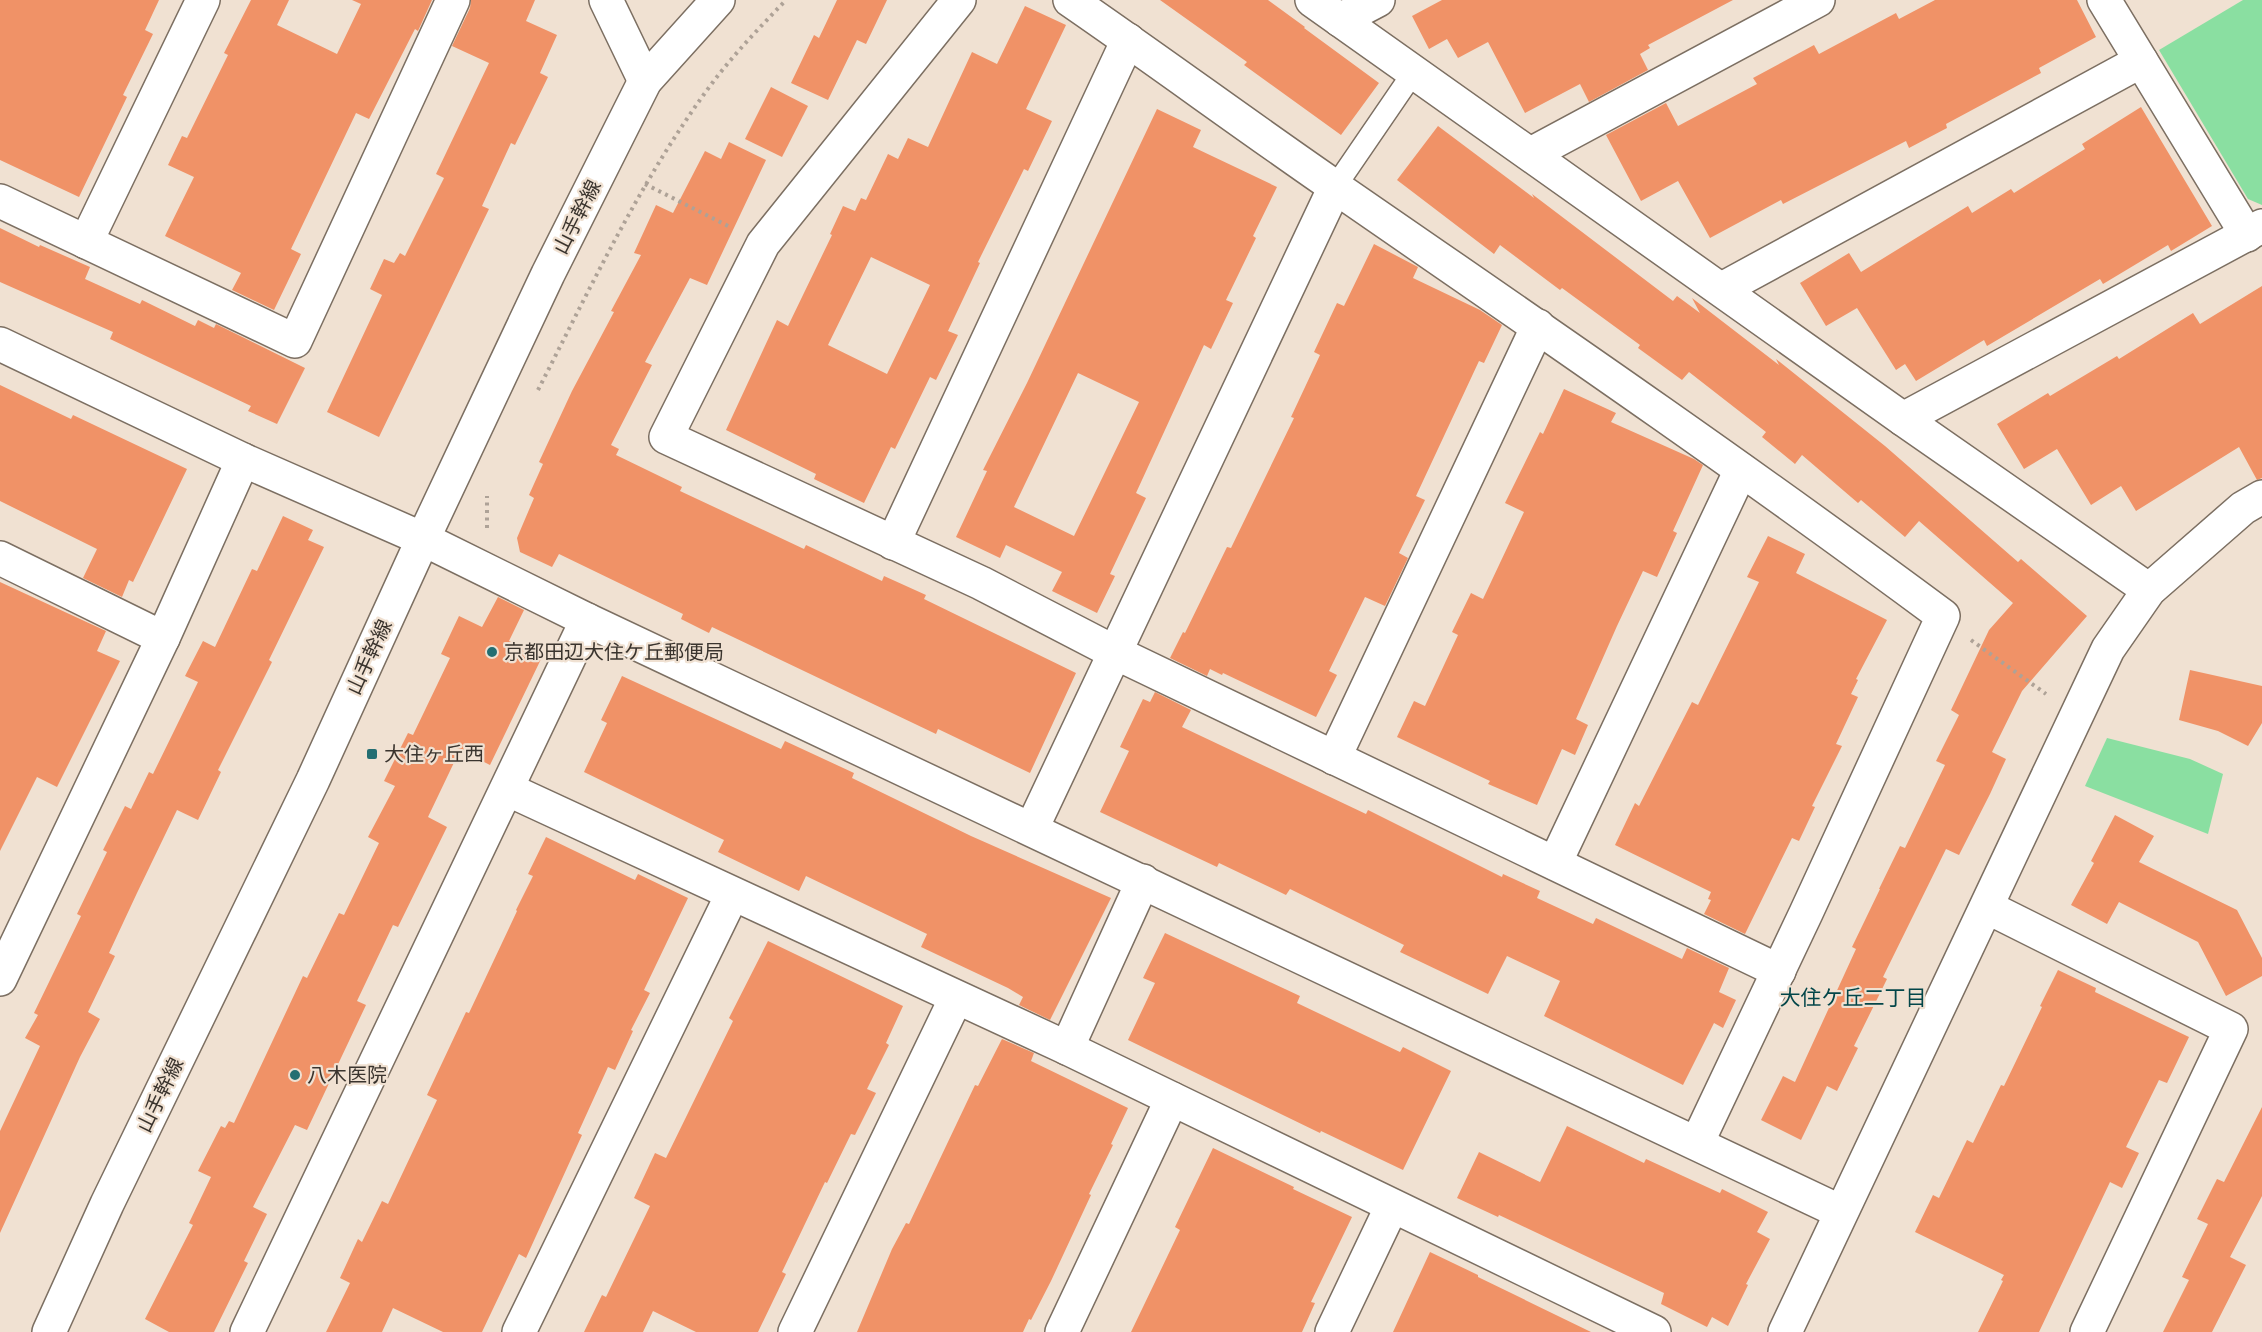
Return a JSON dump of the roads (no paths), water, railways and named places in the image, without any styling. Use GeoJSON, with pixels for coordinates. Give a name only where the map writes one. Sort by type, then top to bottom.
{"type":"FeatureCollection","features":[{"type":"Feature","properties":{"kind":"street"},"geometry":{"type":"LineString","coordinates":[[86,242],[203,0]]}},
{"type":"Feature","properties":{"kind":"street"},"geometry":{"type":"LineString","coordinates":[[0,201],[295,341],[453,0]]}},
{"type":"Feature","properties":{"kind":"street"},"geometry":{"type":"LineString","coordinates":[[606,0],[645,81]]}},
{"type":"Feature","properties":{"kind":"street","name":"山手幹線"},"geometry":{"type":"LineString","coordinates":[[49,1332],[107,1204],[313,780],[548,274],[645,81],[718,0]]}},
{"type":"Feature","properties":{"kind":"street"},"geometry":{"type":"LineString","coordinates":[[959,0],[763,244],[666,437],[981,583],[1114,652],[1779,971]]}},
{"type":"Feature","properties":{"kind":"street"},"geometry":{"type":"LineString","coordinates":[[1070,0],[1335,187],[1538,326],[1943,616],[1697,1143]]}},
{"type":"Feature","properties":{"kind":"street"},"geometry":{"type":"LineString","coordinates":[[1312,0],[1903,419],[2149,590]]}},
{"type":"Feature","properties":{"kind":"street"},"geometry":{"type":"LineString","coordinates":[[1340,20],[1378,0]]}},
{"type":"Feature","properties":{"kind":"street"},"geometry":{"type":"LineString","coordinates":[[1531,154],[1818,0]]}},
{"type":"Feature","properties":{"kind":"street"},"geometry":{"type":"LineString","coordinates":[[1903,419],[2254,230],[2141,61],[2104,0]]}},
{"type":"Feature","properties":{"kind":"street"},"geometry":{"type":"LineString","coordinates":[[893,543],[1128,40]]}},
{"type":"Feature","properties":{"kind":"street"},"geometry":{"type":"LineString","coordinates":[[1722,289],[2141,61]]}},
{"type":"Feature","properties":{"kind":"street"},"geometry":{"type":"LineString","coordinates":[[1032,828],[1335,187]]}},
{"type":"Feature","properties":{"kind":"street"},"geometry":{"type":"LineString","coordinates":[[1334,758],[1538,326]]}},
{"type":"Feature","properties":{"kind":"street"},"geometry":{"type":"LineString","coordinates":[[0,344],[243,460],[423,539],[587,620],[1032,828],[1841,1212]]}},
{"type":"Feature","properties":{"kind":"street"},"geometry":{"type":"LineString","coordinates":[[0,979],[163,638],[243,460]]}},
{"type":"Feature","properties":{"kind":"street"},"geometry":{"type":"LineString","coordinates":[[1555,863],[1742,470]]}},
{"type":"Feature","properties":{"kind":"street"},"geometry":{"type":"LineString","coordinates":[[1785,1332],[2108,649],[2149,590],[2243,508],[2262,497]]}},
{"type":"Feature","properties":{"kind":"street"},"geometry":{"type":"LineString","coordinates":[[0,558],[163,638]]}},
{"type":"Feature","properties":{"kind":"street"},"geometry":{"type":"LineString","coordinates":[[248,1332],[587,620]]}},
{"type":"Feature","properties":{"kind":"street"},"geometry":{"type":"LineString","coordinates":[[507,789],[1067,1048],[1392,1206],[1608,1323],[1654,1332]]}},
{"type":"Feature","properties":{"kind":"street"},"geometry":{"type":"LineString","coordinates":[[1067,1048],[1143,881]]}},
{"type":"Feature","properties":{"kind":"street"},"geometry":{"type":"LineString","coordinates":[[519,1332],[732,895]]}},
{"type":"Feature","properties":{"kind":"street"},"geometry":{"type":"LineString","coordinates":[[1987,907],[2230,1029],[2087,1332]]}},
{"type":"Feature","properties":{"kind":"street"},"geometry":{"type":"LineString","coordinates":[[795,1332],[956,998]]}},
{"type":"Feature","properties":{"kind":"street"},"geometry":{"type":"LineString","coordinates":[[1062,1332],[1172,1099]]}},
{"type":"Feature","properties":{"kind":"street"},"geometry":{"type":"LineString","coordinates":[[1332,1332],[1392,1206]]}},
{"type":"Feature","properties":{"kind":"lane"},"geometry":{"type":"LineString","coordinates":[[1335,187],[1413,73]]}},
{"type":"Feature","properties":{"kind":"place","name":"京都田辺大住ケ丘郵便局"},"geometry":{"type":"Point","coordinates":[492,652]}},
{"type":"Feature","properties":{"kind":"place","name":"大住ヶ丘西"},"geometry":{"type":"Point","coordinates":[372,754]}},
{"type":"Feature","properties":{"kind":"place","name":"八木医院"},"geometry":{"type":"Point","coordinates":[295,1075]}},
{"type":"Feature","properties":{"kind":"district","name":"大住ケ丘二丁目"},"geometry":{"type":"Point","coordinates":[1853,998]}}]}
